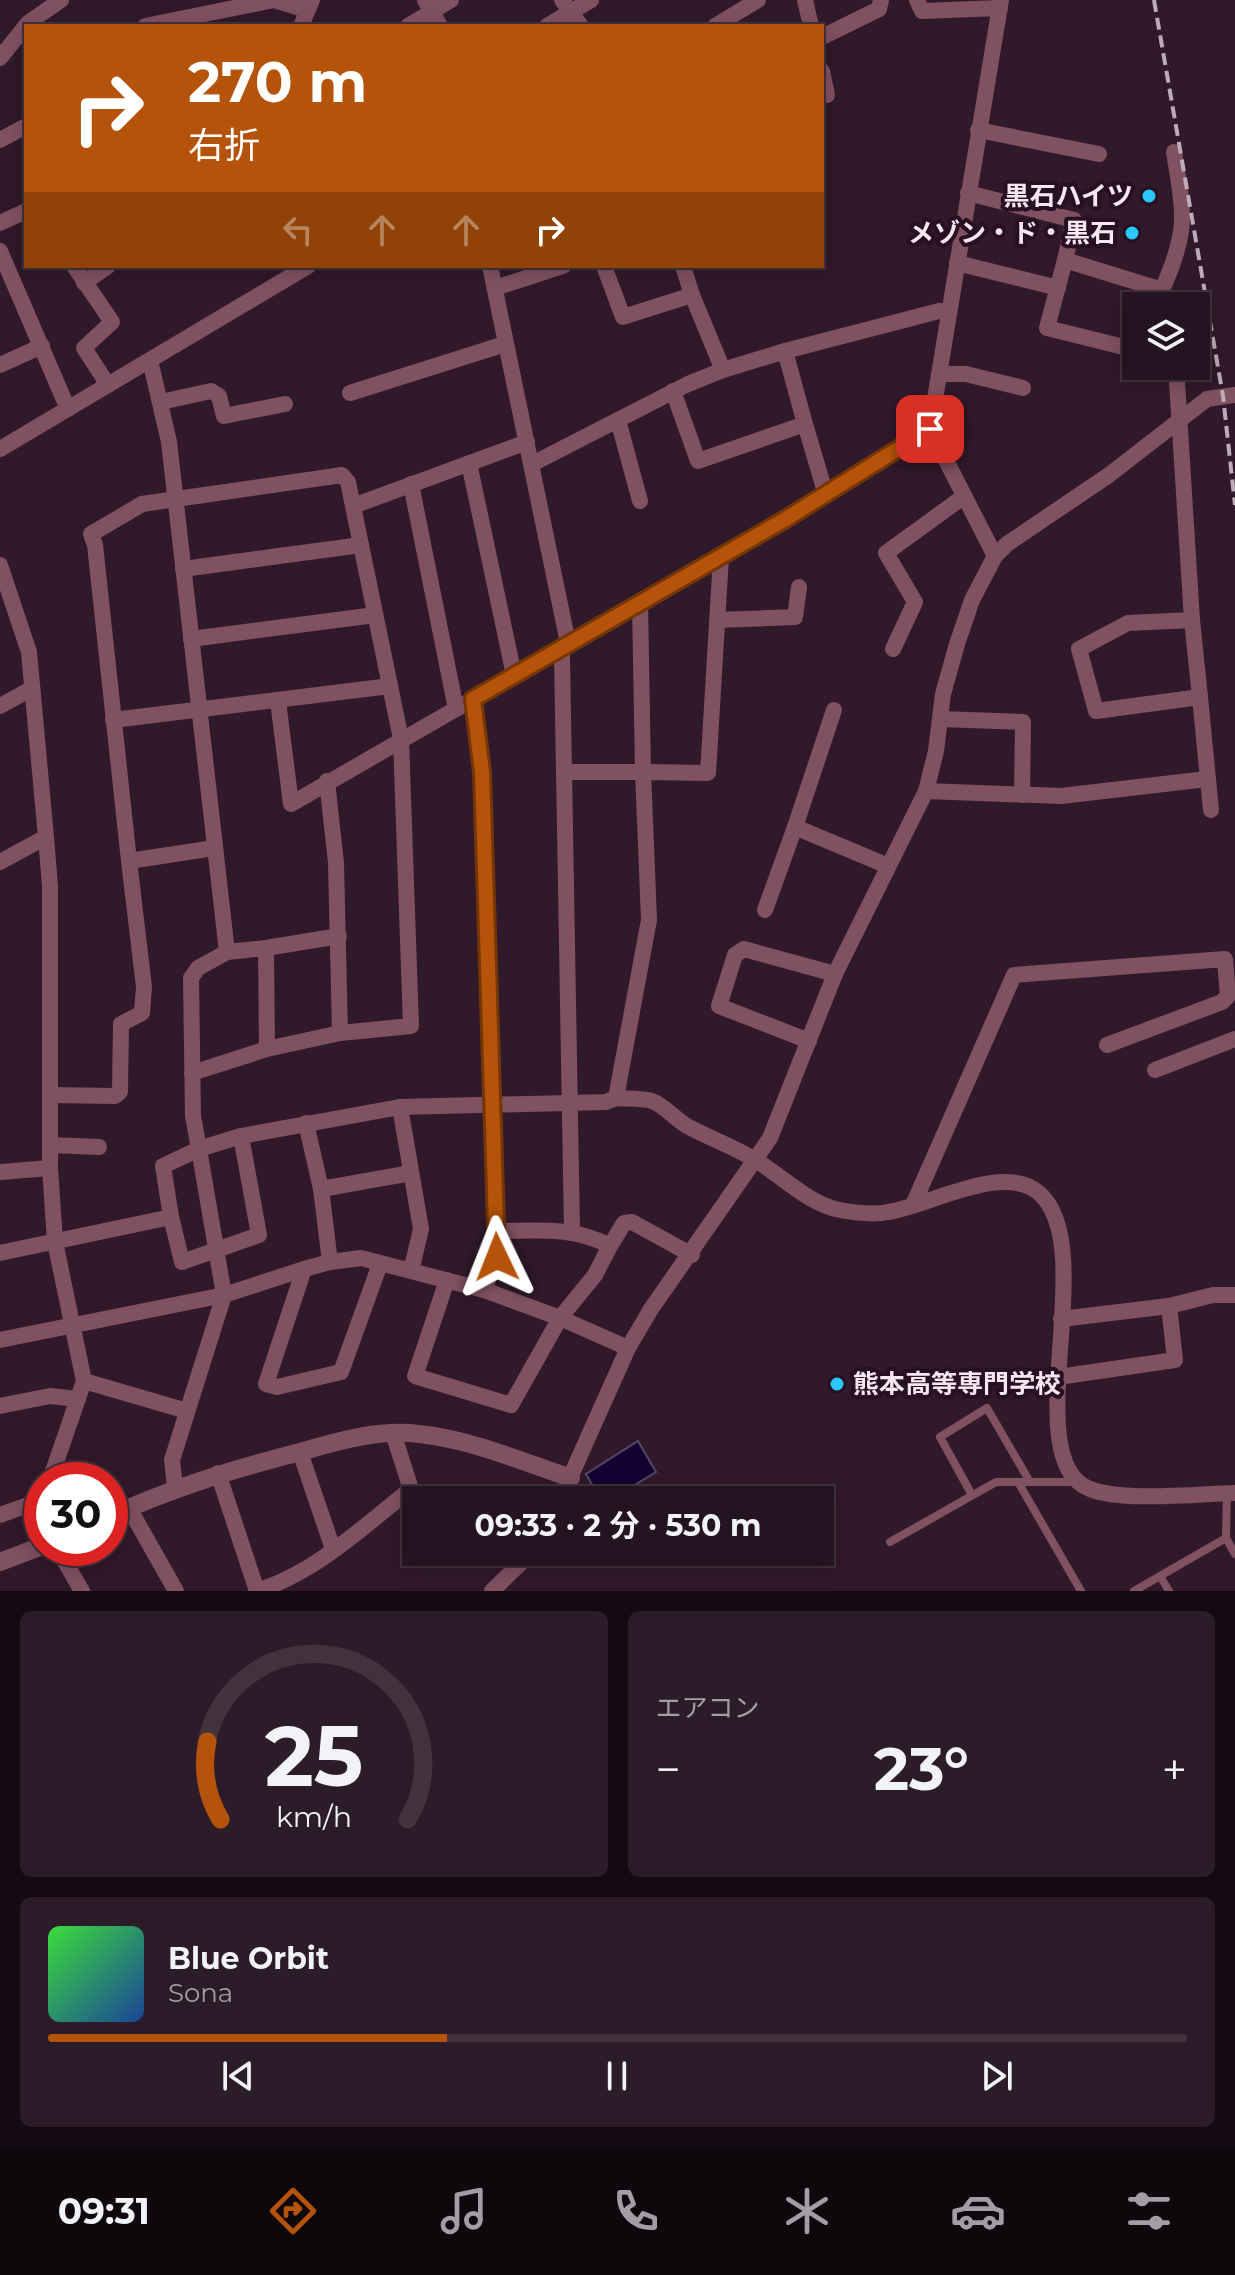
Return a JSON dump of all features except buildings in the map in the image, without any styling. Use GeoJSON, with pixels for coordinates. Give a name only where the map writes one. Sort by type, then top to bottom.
{"type":"FeatureCollection","features":[{"type":"Feature","properties":{"kind":"street"},"geometry":{"type":"LineString","coordinates":[[27,24],[61,0]]}},
{"type":"Feature","properties":{"kind":"street"},"geometry":{"type":"LineString","coordinates":[[155,24],[274,0],[307,12]]}},
{"type":"Feature","properties":{"kind":"street"},"geometry":{"type":"LineString","coordinates":[[412,24],[451,0]]}},
{"type":"Feature","properties":{"kind":"street"},"geometry":{"type":"LineString","coordinates":[[551,24],[591,0]]}},
{"type":"Feature","properties":{"kind":"street"},"geometry":{"type":"LineString","coordinates":[[718,24],[758,0]]}},
{"type":"Feature","properties":{"kind":"street"},"geometry":{"type":"LineString","coordinates":[[805,0],[811,24]]}},
{"type":"Feature","properties":{"kind":"street"},"geometry":{"type":"LineString","coordinates":[[824,36],[879,9],[881,0]]}},
{"type":"Feature","properties":{"kind":"street"},"geometry":{"type":"LineString","coordinates":[[917,0],[922,11],[1000,4],[930,429],[995,556]]}},
{"type":"Feature","properties":{"kind":"street"},"geometry":{"type":"LineString","coordinates":[[1,54],[24,28]]}},
{"type":"Feature","properties":{"kind":"street"},"geometry":{"type":"LineString","coordinates":[[824,81],[827,95]]}},
{"type":"Feature","properties":{"kind":"street"},"geometry":{"type":"LineString","coordinates":[[0,140],[24,127]]}},
{"type":"Feature","properties":{"kind":"street"},"geometry":{"type":"LineString","coordinates":[[978,130],[1099,154]]}},
{"type":"Feature","properties":{"kind":"street"},"geometry":{"type":"LineString","coordinates":[[1166,292],[1181,247],[1183,221],[1174,152]]}},
{"type":"Feature","properties":{"kind":"street"},"geometry":{"type":"LineString","coordinates":[[968,193],[1074,220],[1047,328],[1122,347]]}},
{"type":"Feature","properties":{"kind":"street"},"geometry":{"type":"LineString","coordinates":[[0,223],[24,212]]}},
{"type":"Feature","properties":{"kind":"street"},"geometry":{"type":"LineString","coordinates":[[0,251],[68,409]]}},
{"type":"Feature","properties":{"kind":"street"},"geometry":{"type":"LineString","coordinates":[[1065,260],[1148,292]]}},
{"type":"Feature","properties":{"kind":"street"},"geometry":{"type":"LineString","coordinates":[[957,263],[1058,288]]}},
{"type":"Feature","properties":{"kind":"street"},"geometry":{"type":"LineString","coordinates":[[75,268],[112,322],[84,348],[108,385]]}},
{"type":"Feature","properties":{"kind":"street"},"geometry":{"type":"LineString","coordinates":[[84,283],[105,268]]}},
{"type":"Feature","properties":{"kind":"street"},"geometry":{"type":"LineString","coordinates":[[0,449],[305,268]]}},
{"type":"Feature","properties":{"kind":"street"},"geometry":{"type":"LineString","coordinates":[[490,268],[532,464],[564,646],[572,1231]]}},
{"type":"Feature","properties":{"kind":"street"},"geometry":{"type":"LineString","coordinates":[[495,288],[557,268]]}},
{"type":"Feature","properties":{"kind":"street"},"geometry":{"type":"LineString","coordinates":[[605,268],[623,317],[692,295]]}},
{"type":"Feature","properties":{"kind":"street"},"geometry":{"type":"LineString","coordinates":[[684,268],[723,370]]}},
{"type":"Feature","properties":{"kind":"street"},"geometry":{"type":"LineString","coordinates":[[532,464],[673,391],[723,370],[785,351],[949,311]]}},
{"type":"Feature","properties":{"kind":"street"},"geometry":{"type":"LineString","coordinates":[[350,393],[505,344]]}},
{"type":"Feature","properties":{"kind":"street"},"geometry":{"type":"LineString","coordinates":[[0,365],[42,346]]}},
{"type":"Feature","properties":{"kind":"street"},"geometry":{"type":"LineString","coordinates":[[785,351],[826,495]]}},
{"type":"Feature","properties":{"kind":"street"},"geometry":{"type":"LineString","coordinates":[[150,360],[161,402],[175,497],[227,952]]}},
{"type":"Feature","properties":{"kind":"street"},"geometry":{"type":"LineString","coordinates":[[939,374],[966,374],[1023,388]]}},
{"type":"Feature","properties":{"kind":"street"},"geometry":{"type":"LineString","coordinates":[[1177,380],[1192,620],[1211,810]]}},
{"type":"Feature","properties":{"kind":"street"},"geometry":{"type":"LineString","coordinates":[[161,402],[211,391],[219,396],[224,416],[285,404]]}},
{"type":"Feature","properties":{"kind":"street"},"geometry":{"type":"LineString","coordinates":[[673,391],[698,461],[805,424]]}},
{"type":"Feature","properties":{"kind":"street"},"geometry":{"type":"LineString","coordinates":[[567,1486],[628,1348],[651,1309],[692,1255],[770,1138],[835,974],[926,791],[957,644],[972,600],[995,556],[1207,399],[1235,395]]}},
{"type":"Feature","properties":{"kind":"street"},"geometry":{"type":"LineString","coordinates":[[618,420],[640,501]]}},
{"type":"Feature","properties":{"kind":"street"},"geometry":{"type":"LineString","coordinates":[[278,701],[291,804],[721,557],[930,429]]}},
{"type":"Feature","properties":{"kind":"street"},"geometry":{"type":"LineString","coordinates":[[353,506],[527,442]]}},
{"type":"Feature","properties":{"kind":"street"},"geometry":{"type":"LineString","coordinates":[[469,463],[514,675]]}},
{"type":"Feature","properties":{"kind":"street"},"geometry":{"type":"LineString","coordinates":[[50,1095],[115,1096],[120,1092],[121,1024],[142,1013],[144,987],[95,545],[91,534],[142,504],[342,475],[348,482],[401,739],[411,1026],[340,1033],[267,1049],[192,1073]]}},
{"type":"Feature","properties":{"kind":"street"},"geometry":{"type":"LineString","coordinates":[[411,484],[456,709]]}},
{"type":"Feature","properties":{"kind":"street"},"geometry":{"type":"LineString","coordinates":[[893,649],[915,602],[886,553],[963,497]]}},
{"type":"Feature","properties":{"kind":"street"},"geometry":{"type":"LineString","coordinates":[[183,569],[361,545]]}},
{"type":"Feature","properties":{"kind":"street"},"geometry":{"type":"LineString","coordinates":[[564,772],[708,773],[721,557]]}},
{"type":"Feature","properties":{"kind":"street"},"geometry":{"type":"LineString","coordinates":[[0,565],[29,652],[50,886],[50,1168],[55,1242],[84,1381],[56,1462]]}},
{"type":"Feature","properties":{"kind":"street"},"geometry":{"type":"LineString","coordinates":[[718,620],[795,617],[799,587]]}},
{"type":"Feature","properties":{"kind":"street"},"geometry":{"type":"LineString","coordinates":[[616,1098],[649,920],[640,602]]}},
{"type":"Feature","properties":{"kind":"street"},"geometry":{"type":"LineString","coordinates":[[191,639],[375,615]]}},
{"type":"Feature","properties":{"kind":"street"},"geometry":{"type":"LineString","coordinates":[[1192,620],[1128,623],[1079,649],[1096,711],[1200,697]]}},
{"type":"Feature","properties":{"kind":"street"},"geometry":{"type":"LineString","coordinates":[[113,720],[390,686]]}},
{"type":"Feature","properties":{"kind":"street"},"geometry":{"type":"LineString","coordinates":[[0,706],[31,689]]}},
{"type":"Feature","properties":{"kind":"street"},"geometry":{"type":"LineString","coordinates":[[473,699],[482,772],[497,1257],[484,1290]]}},
{"type":"Feature","properties":{"kind":"street"},"geometry":{"type":"LineString","coordinates":[[765,910],[834,710]]}},
{"type":"Feature","properties":{"kind":"street"},"geometry":{"type":"LineString","coordinates":[[940,719],[1023,722],[1022,795]]}},
{"type":"Feature","properties":{"kind":"street"},"geometry":{"type":"LineString","coordinates":[[926,791],[1061,796],[1207,779]]}},
{"type":"Feature","properties":{"kind":"street"},"geometry":{"type":"LineString","coordinates":[[327,781],[336,863],[340,1033]]}},
{"type":"Feature","properties":{"kind":"street"},"geometry":{"type":"LineString","coordinates":[[795,827],[888,866]]}},
{"type":"Feature","properties":{"kind":"street"},"geometry":{"type":"LineString","coordinates":[[0,862],[46,837]]}},
{"type":"Feature","properties":{"kind":"street"},"geometry":{"type":"LineString","coordinates":[[129,861],[214,848]]}},
{"type":"Feature","properties":{"kind":"street"},"geometry":{"type":"LineString","coordinates":[[175,1487],[172,1460],[224,1295],[199,1149],[192,1073],[191,978],[198,968],[227,952],[339,936]]}},
{"type":"Feature","properties":{"kind":"street"},"geometry":{"type":"LineString","coordinates":[[266,948],[267,1049]]}},
{"type":"Feature","properties":{"kind":"street"},"geometry":{"type":"LineString","coordinates":[[809,1041],[719,1006],[735,955],[744,949],[835,974]]}},
{"type":"Feature","properties":{"kind":"street"},"geometry":{"type":"LineString","coordinates":[[913,1205],[1014,975],[1225,959],[1228,996],[1222,1002],[1107,1045]]}},
{"type":"Feature","properties":{"kind":"street"},"geometry":{"type":"LineString","coordinates":[[1155,1070],[1235,1039]]}},
{"type":"Feature","properties":{"kind":"street"},"geometry":{"type":"LineString","coordinates":[[241,1136],[259,1235],[182,1262],[163,1166],[199,1149],[241,1136],[400,1107],[606,1102],[616,1098],[653,1101],[686,1125],[756,1160],[798,1190],[836,1209],[865,1214],[1007,1181],[1038,1192],[1056,1214],[1064,1238],[1058,1377],[1061,1451],[1066,1467],[1077,1482],[1111,1494],[1231,1493]]}},
{"type":"Feature","properties":{"kind":"street"},"geometry":{"type":"LineString","coordinates":[[400,1107],[421,1229],[411,1271]]}},
{"type":"Feature","properties":{"kind":"street"},"geometry":{"type":"LineString","coordinates":[[306,1123],[321,1189],[330,1262]]}},
{"type":"Feature","properties":{"kind":"street"},"geometry":{"type":"LineString","coordinates":[[50,1145],[99,1147]]}},
{"type":"Feature","properties":{"kind":"street"},"geometry":{"type":"LineString","coordinates":[[0,1172],[50,1168]]}},
{"type":"Feature","properties":{"kind":"street"},"geometry":{"type":"LineString","coordinates":[[321,1189],[411,1173]]}},
{"type":"Feature","properties":{"kind":"street"},"geometry":{"type":"LineString","coordinates":[[0,1253],[171,1217]]}},
{"type":"Feature","properties":{"kind":"street"},"geometry":{"type":"LineString","coordinates":[[447,1280],[415,1376],[511,1405],[560,1318],[595,1275],[624,1223],[632,1222],[692,1255]]}},
{"type":"Feature","properties":{"kind":"street"},"geometry":{"type":"LineString","coordinates":[[496,1231],[572,1231],[589,1234],[610,1246]]}},
{"type":"Feature","properties":{"kind":"street"},"geometry":{"type":"LineString","coordinates":[[0,1340],[224,1295],[304,1269],[361,1258],[484,1290],[560,1318],[628,1348]]}},
{"type":"Feature","properties":{"kind":"street"},"geometry":{"type":"LineString","coordinates":[[304,1269],[266,1384],[277,1387],[341,1372],[380,1264]]}},
{"type":"Feature","properties":{"kind":"street"},"geometry":{"type":"LineString","coordinates":[[1061,1319],[1169,1306],[1213,1295],[1235,1295]]}},
{"type":"Feature","properties":{"kind":"street"},"geometry":{"type":"LineString","coordinates":[[1058,1377],[1175,1360],[1169,1306]]}},
{"type":"Feature","properties":{"kind":"street"},"geometry":{"type":"LineString","coordinates":[[84,1381],[187,1411]]}},
{"type":"Feature","properties":{"kind":"street"},"geometry":{"type":"LineString","coordinates":[[0,1406],[50,1396],[78,1399]]}},
{"type":"Feature","properties":{"kind":"street"},"geometry":{"type":"LineString","coordinates":[[176,1591],[129,1508],[175,1487],[218,1473],[364,1435],[393,1433],[422,1434],[571,1478]]}},
{"type":"Feature","properties":{"kind":"street"},"geometry":{"type":"LineString","coordinates":[[218,1473],[256,1591],[278,1584],[333,1549],[411,1489],[393,1433]]}},
{"type":"Feature","properties":{"kind":"street"},"geometry":{"type":"LineString","coordinates":[[300,1452],[333,1549]]}},
{"type":"Feature","properties":{"kind":"street"},"geometry":{"type":"LineString","coordinates":[[0,1515],[24,1506]]}},
{"type":"Feature","properties":{"kind":"street"},"geometry":{"type":"LineString","coordinates":[[0,1562],[24,1553]]}},
{"type":"Feature","properties":{"kind":"street"},"geometry":{"type":"LineString","coordinates":[[67,1566],[82,1591]]}},
{"type":"Feature","properties":{"kind":"street"},"geometry":{"type":"LineString","coordinates":[[492,1591],[518,1566]]}},
{"type":"Feature","properties":{"kind":"lane"},"geometry":{"type":"LineString","coordinates":[[972,1495],[940,1437],[987,1408],[1030,1482]]}},
{"type":"Feature","properties":{"kind":"lane"},"geometry":{"type":"LineString","coordinates":[[890,1542],[996,1482],[1077,1482]]}},
{"type":"Feature","properties":{"kind":"lane"},"geometry":{"type":"LineString","coordinates":[[1018,1482],[1081,1591]]}},
{"type":"Feature","properties":{"kind":"lane"},"geometry":{"type":"LineString","coordinates":[[1231,1493],[1226,1538],[1235,1554]]}},
{"type":"Feature","properties":{"kind":"lane"},"geometry":{"type":"LineString","coordinates":[[1134,1591],[1226,1538]]}},
{"type":"Feature","properties":{"kind":"lane"},"geometry":{"type":"LineString","coordinates":[[1160,1576],[1169,1591]]}},
{"type":"Feature","properties":{"kind":"shaded area"},"geometry":{"type":"Polygon","coordinates":[[[638,1441],[656,1472],[633,1486],[593,1486],[586,1474],[638,1441]]]}},
{"type":"Feature","properties":{"kind":"railway"},"geometry":{"type":"LineString","coordinates":[[1154,0],[1223,396],[1235,505]]}},
{"type":"Feature","properties":{"kind":"place","name":"黒石ハイツ"},"geometry":{"type":"Point","coordinates":[1149,196]}},
{"type":"Feature","properties":{"kind":"place","name":"メゾン・ド・黒石"},"geometry":{"type":"Point","coordinates":[1132,233]}},
{"type":"Feature","properties":{"kind":"place","name":"熊本高等専門学校"},"geometry":{"type":"Point","coordinates":[837,1384]}},
{"type":"Feature","properties":{"kind":"route"},"geometry":{"type":"LineString","coordinates":[[497,1257],[482,772],[473,699],[871,469],[930,429]]}}]}
